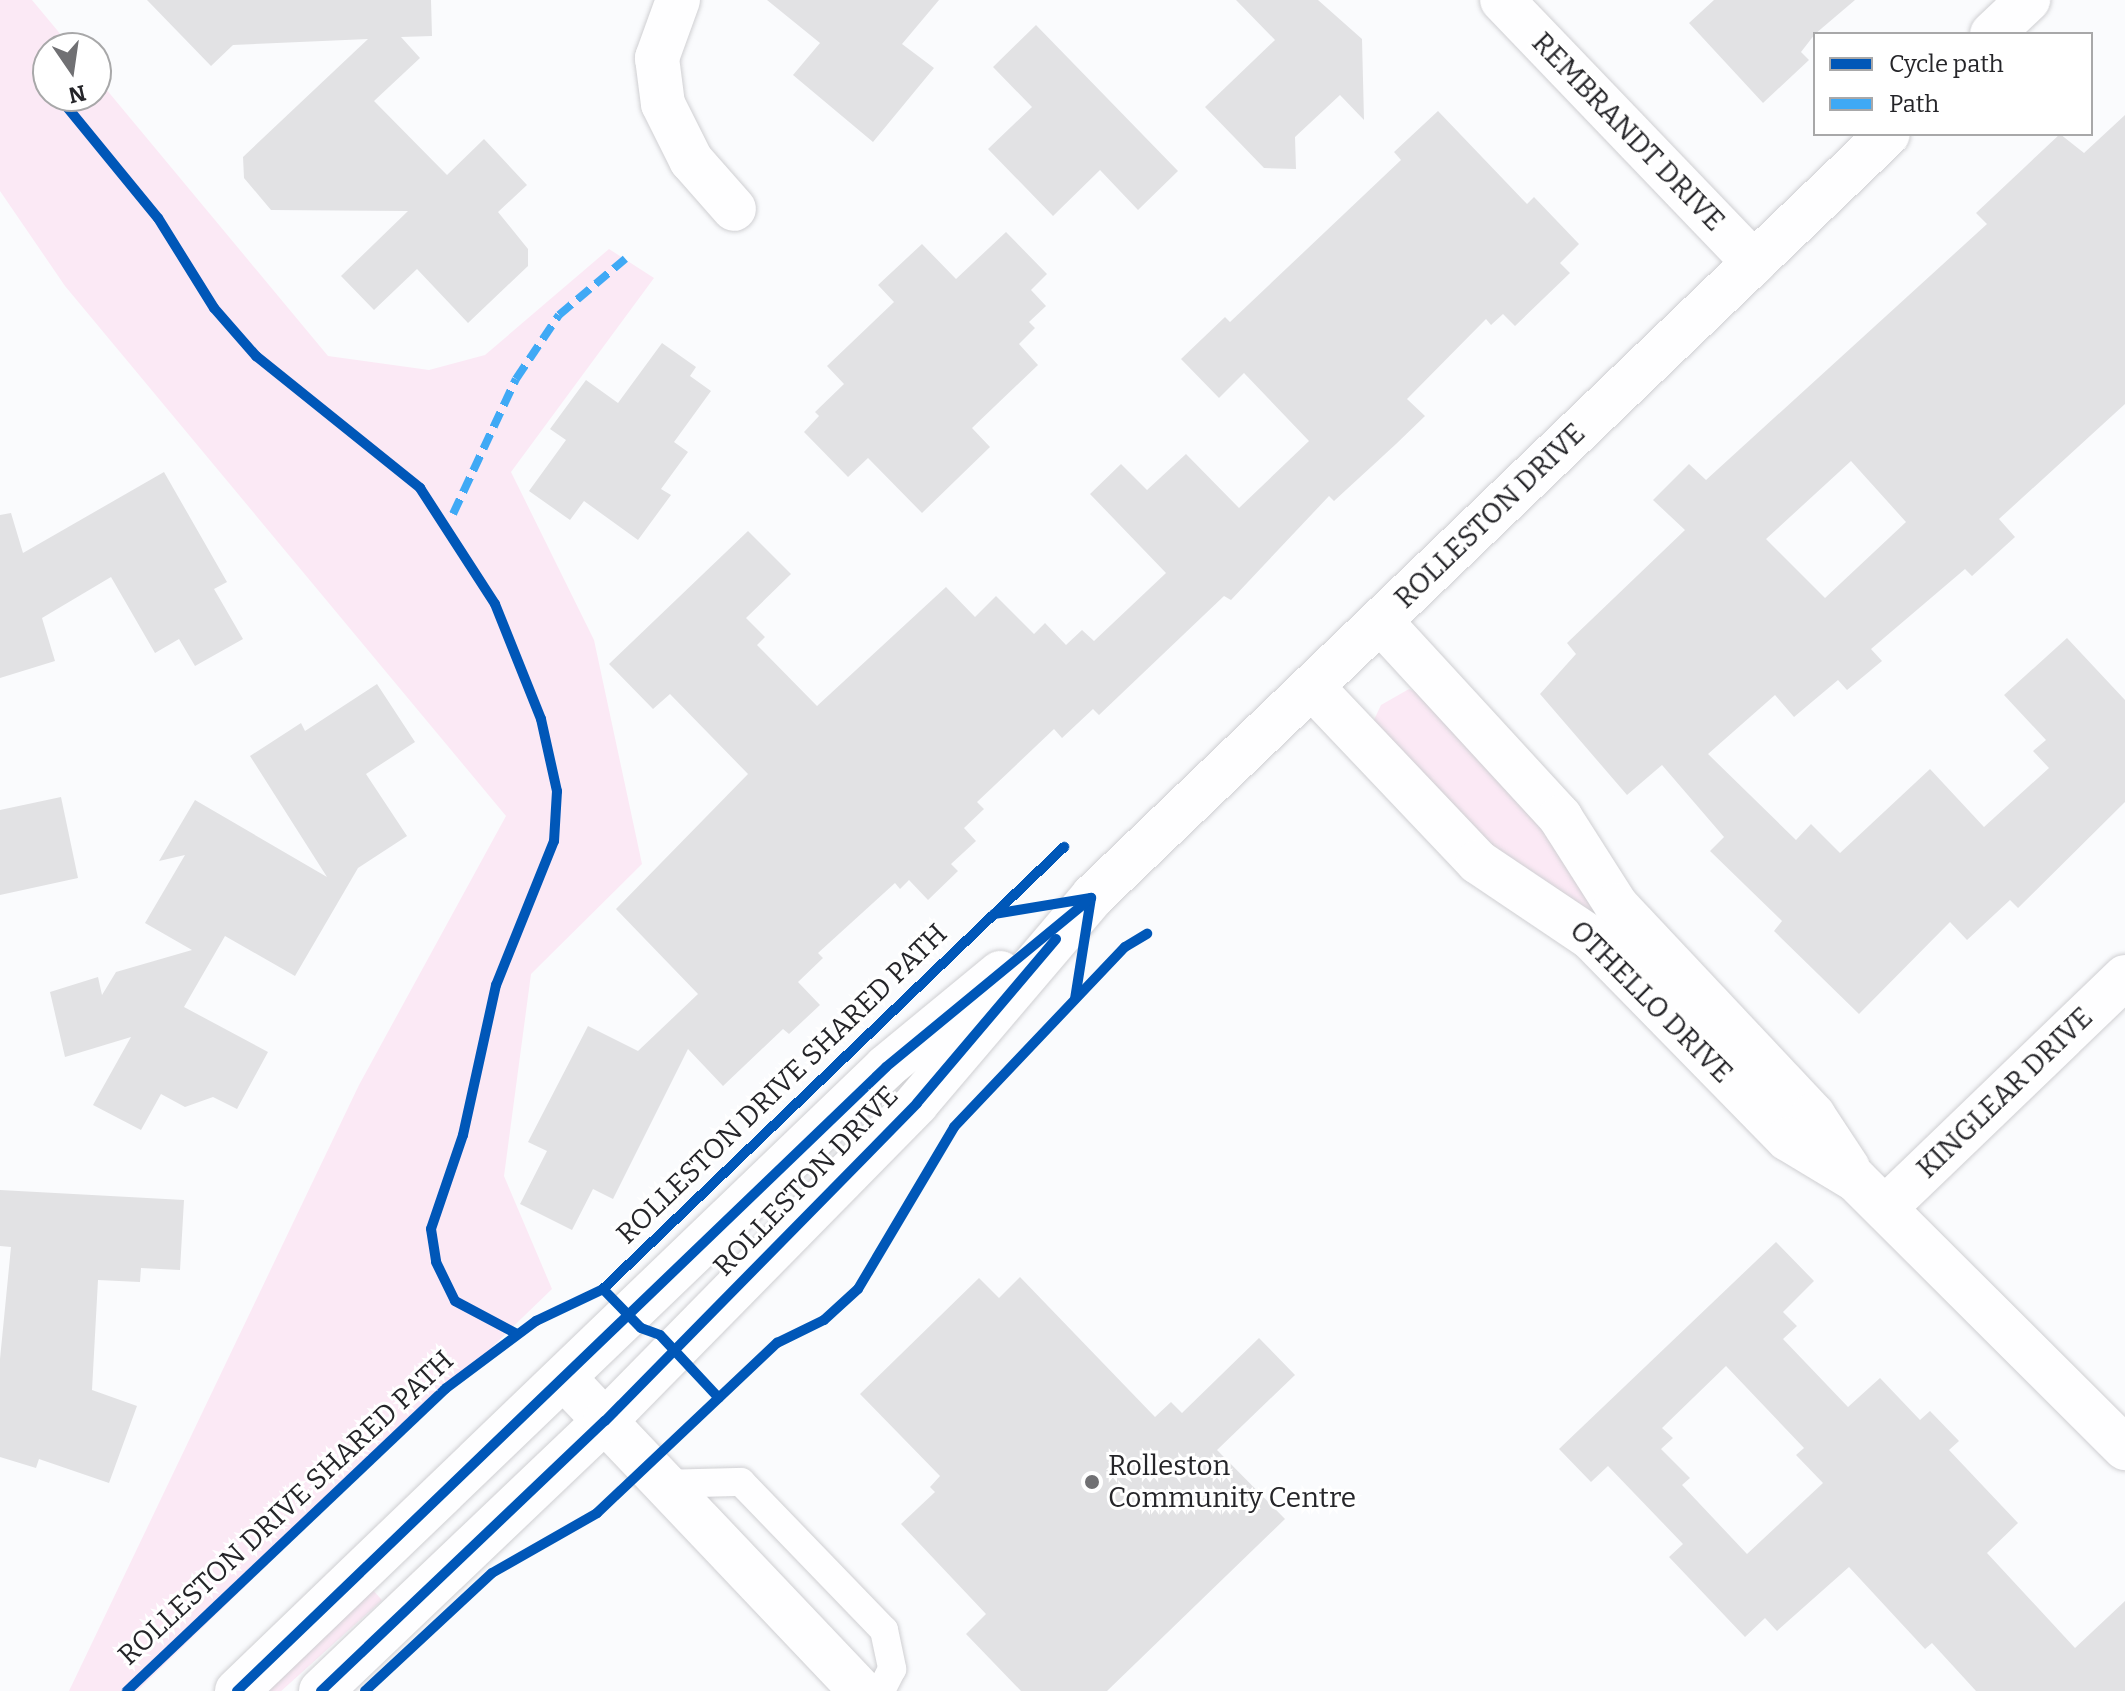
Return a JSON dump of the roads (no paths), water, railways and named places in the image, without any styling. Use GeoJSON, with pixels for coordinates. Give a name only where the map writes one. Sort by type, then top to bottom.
{"type":"FeatureCollection","features":[{"type":"Feature","properties":{"kind":"main road"},"geometry":{"type":"LineString","coordinates":[[678,0],[657,58],[663,104],[691,160],[734,209]]}},
{"type":"Feature","properties":{"kind":"main road","name":"REMBRANDT DRIVE"},"geometry":{"type":"LineString","coordinates":[[1502,0],[1754,263]]}},
{"type":"Feature","properties":{"kind":"main road"},"geometry":{"type":"LineString","coordinates":[[1994,32],[2028,0]]}},
{"type":"Feature","properties":{"kind":"main road","name":"ROLLESTON DRIVE"},"geometry":{"type":"LineString","coordinates":[[237,1691],[886,1067],[1091,898],[1886,136]]}},
{"type":"Feature","properties":{"kind":"main road","name":"OTHELLO DRIVE"},"geometry":{"type":"LineString","coordinates":[[1381,622],[1560,817],[1616,905],[1813,1115],[1870,1194],[2125,1448]]}},
{"type":"Feature","properties":{"kind":"main road","name":"OTHELLO DRIVE"},"geometry":{"type":"LineString","coordinates":[[1312,687],[1478,862],[1591,938],[1788,1139],[1870,1194]]}},
{"type":"Feature","properties":{"kind":"main road","name":"ROLLESTON DRIVE"},"geometry":{"type":"LineString","coordinates":[[321,1691],[605,1421],[917,1103],[1091,898]]}},
{"type":"Feature","properties":{"kind":"main road","name":"KINGLEAR DRIVE"},"geometry":{"type":"LineString","coordinates":[[1870,1194],[2125,977]]}},
{"type":"Feature","properties":{"kind":"main road"},"geometry":{"type":"LineString","coordinates":[[564,1378],[861,1691]]}},
{"type":"Feature","properties":{"kind":"lane"},"geometry":{"type":"LineString","coordinates":[[664,1484],[741,1482],[884,1630],[892,1669],[881,1691]]}},
{"type":"Feature","properties":{"kind":"place","name":"Rolleston Community Centre"},"geometry":{"type":"Point","coordinates":[1092,1482]}}]}
